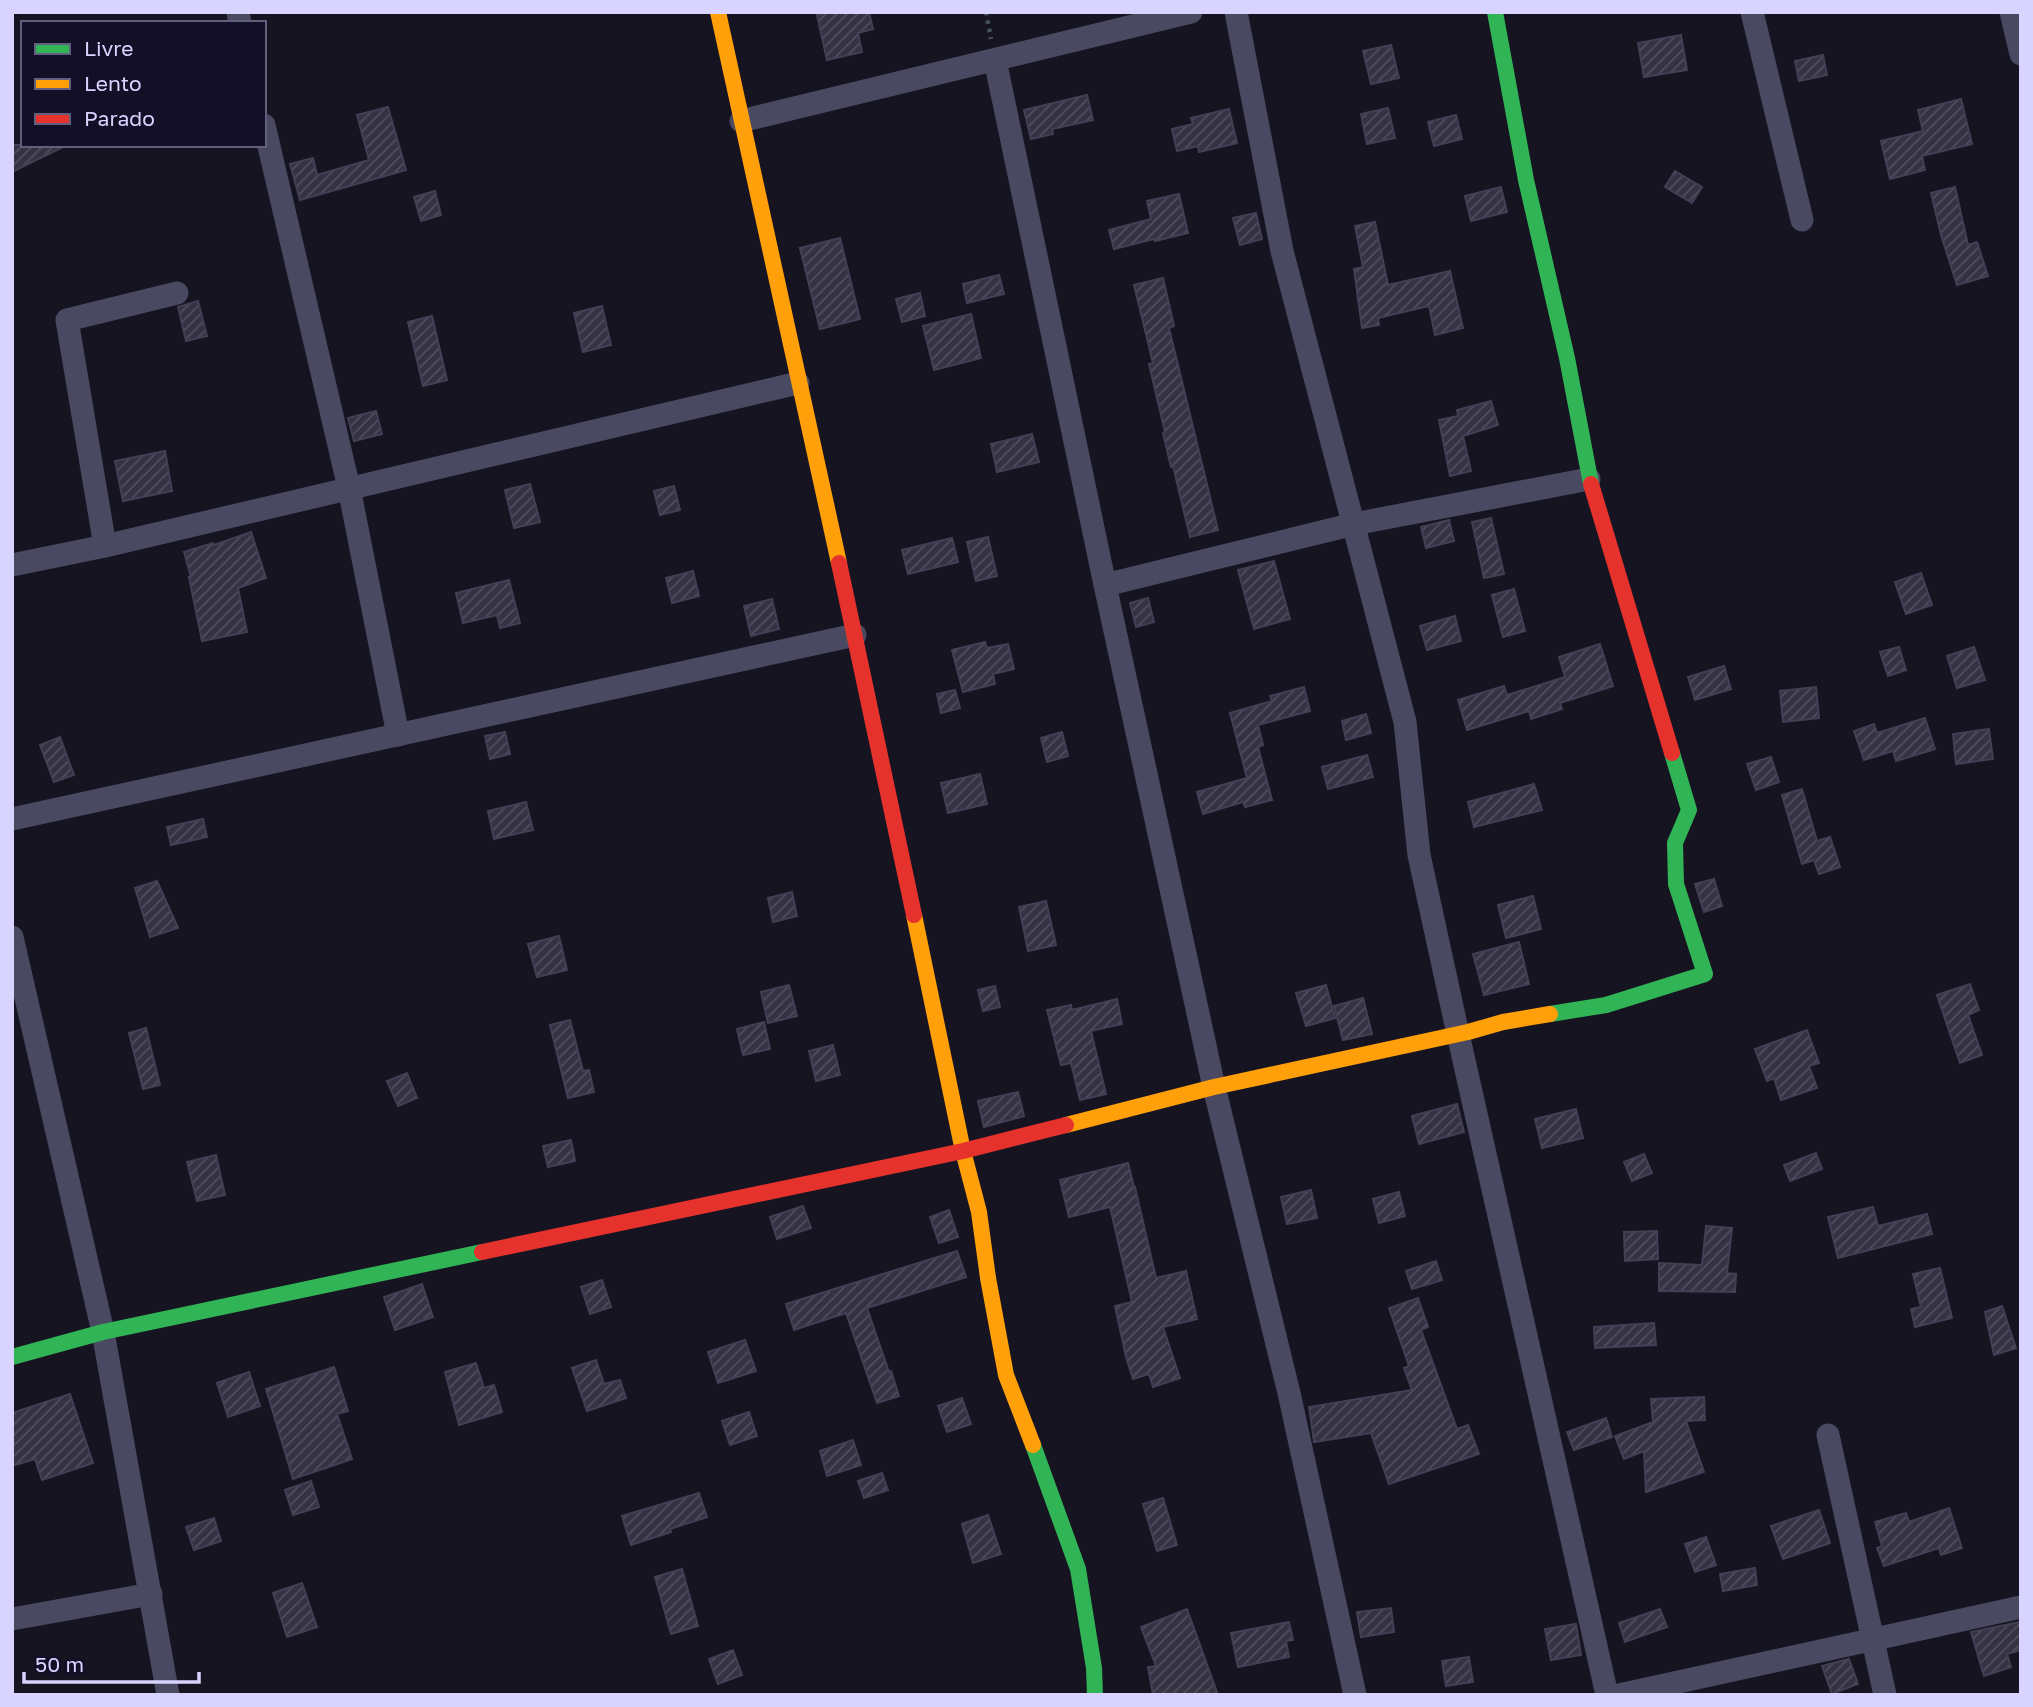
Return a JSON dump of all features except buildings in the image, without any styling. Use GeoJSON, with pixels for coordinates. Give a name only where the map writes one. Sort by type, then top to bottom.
{"type":"FeatureCollection","features":[{"type":"Feature","properties":{"kind":"street"},"geometry":{"type":"LineString","coordinates":[[718,12],[855,635],[963,1151],[979,1212],[1006,1375],[1078,1569],[1094,1668],[1095,1695]]}},
{"type":"Feature","properties":{"kind":"street"},"geometry":{"type":"LineString","coordinates":[[741,121],[1191,12]]}},
{"type":"Feature","properties":{"kind":"street"},"geometry":{"type":"LineString","coordinates":[[1236,12],[1282,251],[1405,722],[1419,855],[1607,1695]]}},
{"type":"Feature","properties":{"kind":"street"},"geometry":{"type":"LineString","coordinates":[[12,1357],[103,1332],[963,1151],[1214,1087],[1503,1022],[1606,1005],[1705,974],[1676,884],[1675,842],[1689,810],[1588,479],[1566,358],[1526,180],[1495,12]]}},
{"type":"Feature","properties":{"kind":"street"},"geometry":{"type":"LineString","coordinates":[[1752,12],[1802,220]]}},
{"type":"Feature","properties":{"kind":"street"},"geometry":{"type":"LineString","coordinates":[[2011,12],[2021,54]]}},
{"type":"Feature","properties":{"kind":"street"},"geometry":{"type":"LineString","coordinates":[[995,60],[1214,1087],[1289,1393],[1355,1695]]}},
{"type":"Feature","properties":{"kind":"street"},"geometry":{"type":"LineString","coordinates":[[266,134],[349,488],[398,735]]}},
{"type":"Feature","properties":{"kind":"street"},"geometry":{"type":"LineString","coordinates":[[105,545],[67,320],[177,293]]}},
{"type":"Feature","properties":{"kind":"street"},"geometry":{"type":"LineString","coordinates":[[12,565],[798,383]]}},
{"type":"Feature","properties":{"kind":"street"},"geometry":{"type":"LineString","coordinates":[[1105,585],[1354,524],[1588,479]]}},
{"type":"Feature","properties":{"kind":"street"},"geometry":{"type":"LineString","coordinates":[[12,819],[855,635]]}},
{"type":"Feature","properties":{"kind":"street"},"geometry":{"type":"LineString","coordinates":[[12,937],[103,1332],[168,1695]]}},
{"type":"Feature","properties":{"kind":"street"},"geometry":{"type":"LineString","coordinates":[[1828,1435],[1885,1695]]}},
{"type":"Feature","properties":{"kind":"street"},"geometry":{"type":"LineString","coordinates":[[12,1619],[151,1594]]}},
{"type":"Feature","properties":{"kind":"street"},"geometry":{"type":"LineString","coordinates":[[1619,1695],[2021,1606]]}},
{"type":"Feature","properties":{"kind":"traffic: fast"},"geometry":{"type":"LineString","coordinates":[[1495,12],[1526,180],[1567,358],[1591,484]]}},
{"type":"Feature","properties":{"kind":"traffic: fast"},"geometry":{"type":"LineString","coordinates":[[1550,1014],[1606,1005],[1705,974],[1676,884],[1675,843],[1689,810],[1672,753]]}},
{"type":"Feature","properties":{"kind":"traffic: fast"},"geometry":{"type":"LineString","coordinates":[[12,1357],[103,1332],[482,1252]]}},
{"type":"Feature","properties":{"kind":"traffic: fast"},"geometry":{"type":"LineString","coordinates":[[1033,1445],[1078,1569],[1094,1668],[1095,1695]]}},
{"type":"Feature","properties":{"kind":"traffic: slow"},"geometry":{"type":"LineString","coordinates":[[718,12],[839,563]]}},
{"type":"Feature","properties":{"kind":"traffic: slow"},"geometry":{"type":"LineString","coordinates":[[914,915],[963,1151],[979,1212],[1006,1375],[1033,1445]]}},
{"type":"Feature","properties":{"kind":"traffic: slow"},"geometry":{"type":"LineString","coordinates":[[1066,1125],[1214,1087],[1503,1022],[1550,1014]]}},
{"type":"Feature","properties":{"kind":"traffic: jam"},"geometry":{"type":"LineString","coordinates":[[1591,484],[1672,753]]}},
{"type":"Feature","properties":{"kind":"traffic: jam"},"geometry":{"type":"LineString","coordinates":[[839,563],[914,915]]}},
{"type":"Feature","properties":{"kind":"traffic: jam"},"geometry":{"type":"LineString","coordinates":[[482,1252],[963,1151],[1066,1125]]}}]}
